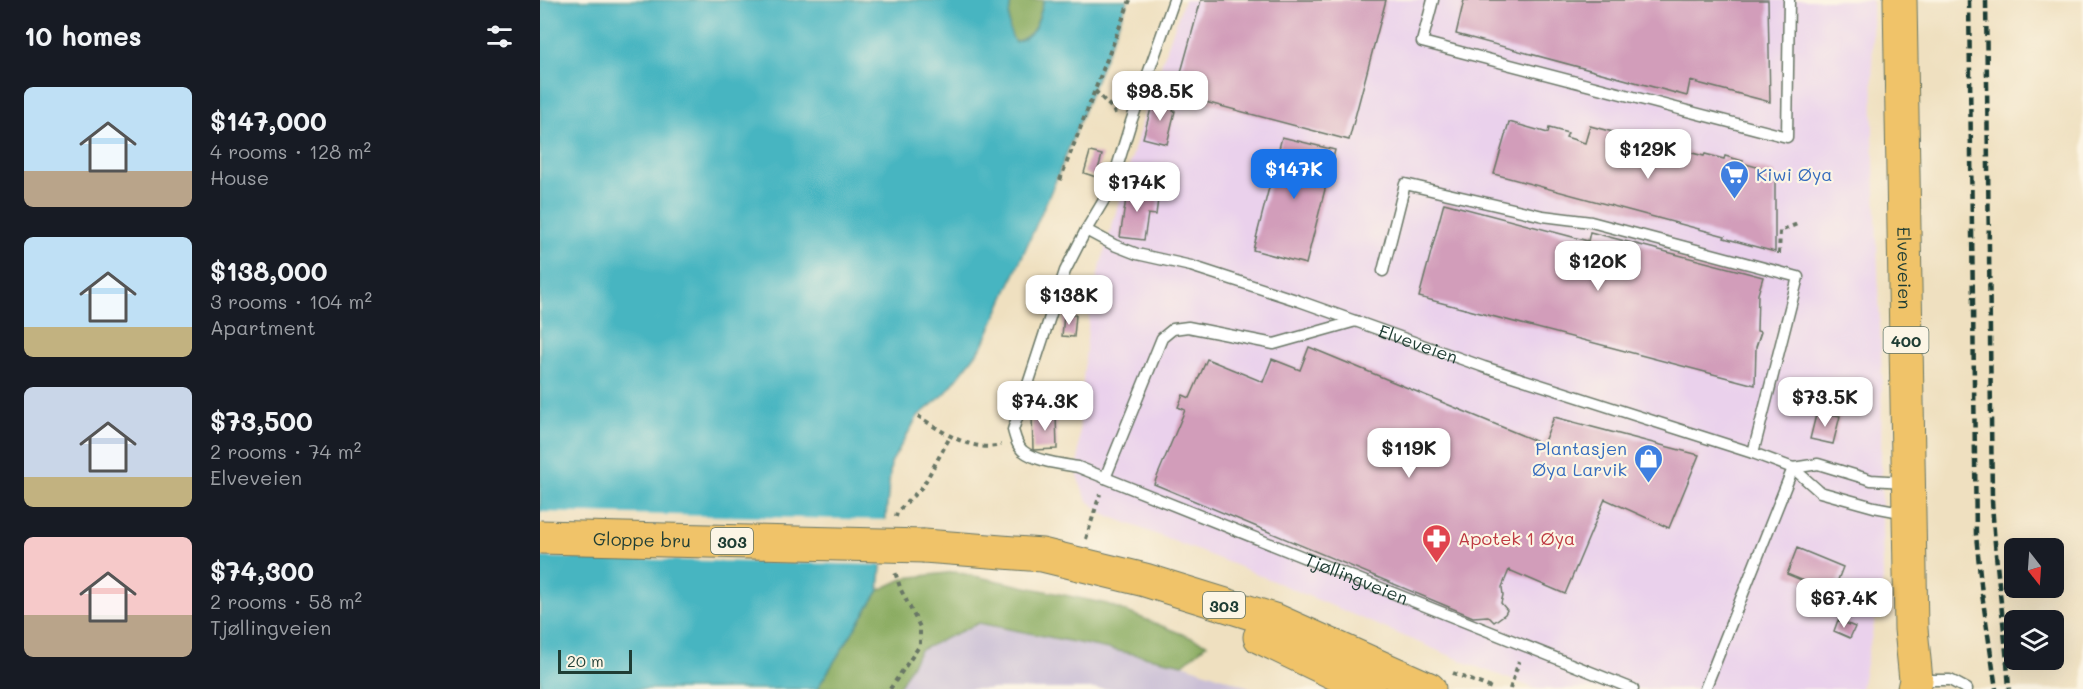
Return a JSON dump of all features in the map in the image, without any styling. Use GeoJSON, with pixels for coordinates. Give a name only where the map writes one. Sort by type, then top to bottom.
{"type":"FeatureCollection","features":[{"type":"Feature","properties":{"kind":"main road","name":"Elveveien"},"geometry":{"type":"LineString","coordinates":[[1900,0],[1911,629],[1916,686]]}},
{"type":"Feature","properties":{"kind":"main road","name":"Gloppe bru"},"geometry":{"type":"LineString","coordinates":[[540,537],[924,546],[1042,555],[1145,580]]}},
{"type":"Feature","properties":{"kind":"main road","name":"303"},"geometry":{"type":"LineString","coordinates":[[1145,580],[1368,689]]}},
{"type":"Feature","properties":{"kind":"main road","name":"303"},"geometry":{"type":"LineString","coordinates":[[1145,580],[1277,621],[1429,689]]}},
{"type":"Feature","properties":{"kind":"lane"},"geometry":{"type":"LineString","coordinates":[[1016,441],[1013,430],[1065,271],[1110,190],[1131,122],[1174,0]]}},
{"type":"Feature","properties":{"kind":"lane"},"geometry":{"type":"LineString","coordinates":[[1433,0],[1422,42],[1787,136],[1789,0]]}},
{"type":"Feature","properties":{"kind":"lane"},"geometry":{"type":"LineString","coordinates":[[1383,271],[1405,184],[1543,216],[1591,222],[1798,277],[1753,453]]}},
{"type":"Feature","properties":{"kind":"lane","name":"Elveveien"},"geometry":{"type":"LineString","coordinates":[[1086,230],[1137,254],[1191,266],[1484,367],[1753,453],[1793,468]]}},
{"type":"Feature","properties":{"kind":"lane"},"geometry":{"type":"LineString","coordinates":[[1106,478],[1162,338],[1173,328],[1188,327],[1274,344],[1356,321]]}},
{"type":"Feature","properties":{"kind":"lane","name":"Tjøllingveien"},"geometry":{"type":"LineString","coordinates":[[1016,441],[1023,451],[1039,458],[1078,466],[1633,689]]}},
{"type":"Feature","properties":{"kind":"lane"},"geometry":{"type":"LineString","coordinates":[[1793,468],[1818,464],[1871,480],[1909,498]]}},
{"type":"Feature","properties":{"kind":"lane"},"geometry":{"type":"LineString","coordinates":[[1793,468],[1820,492],[1874,507],[1909,498]]}},
{"type":"Feature","properties":{"kind":"lane"},"geometry":{"type":"LineString","coordinates":[[1705,689],[1793,468]]}},
{"type":"Feature","properties":{"kind":"lane"},"geometry":{"type":"LineString","coordinates":[[1916,686],[1950,680],[1967,689]]}},
{"type":"Feature","properties":{"kind":"path"},"geometry":{"type":"LineString","coordinates":[[1060,180],[1130,0]]}},
{"type":"Feature","properties":{"kind":"path"},"geometry":{"type":"LineString","coordinates":[[1777,271],[1780,231],[1800,222]]}},
{"type":"Feature","properties":{"kind":"path"},"geometry":{"type":"LineString","coordinates":[[918,416],[950,437],[990,448],[1016,441]]}},
{"type":"Feature","properties":{"kind":"path"},"geometry":{"type":"LineString","coordinates":[[1085,539],[1106,478]]}},
{"type":"Feature","properties":{"kind":"path"},"geometry":{"type":"LineString","coordinates":[[1510,689],[1523,646]]}},
{"type":"Feature","properties":{"kind":"shaded area"},"geometry":{"type":"Polygon","coordinates":[[[1184,0],[1872,0],[1873,135],[1882,379],[1883,579],[1861,689],[1536,689],[1472,665],[1240,567],[1104,514],[1087,500],[1078,479],[1080,411],[1091,298],[1147,105],[1184,0]]]}},
{"type":"Feature","properties":{"kind":"shaded area"},"geometry":{"type":"Polygon","coordinates":[[[979,623],[1183,664],[1255,689],[898,689],[920,650],[979,623]]]}},
{"type":"Feature","properties":{"kind":"green space"},"geometry":{"type":"Polygon","coordinates":[[[1011,0],[1044,0],[1032,31],[1028,36],[1014,42],[1009,27],[1011,0]]]}},
{"type":"Feature","properties":{"kind":"green space"},"geometry":{"type":"Polygon","coordinates":[[[955,572],[1107,604],[1207,644],[1183,664],[979,623],[920,650],[898,689],[817,689],[879,590],[905,578],[955,572]]]}},
{"type":"Feature","properties":{"kind":"water"},"geometry":{"type":"Polygon","coordinates":[[[540,0],[1011,0],[1009,27],[1015,42],[1028,36],[1036,26],[1044,0],[1128,0],[1056,180],[983,345],[945,394],[918,416],[891,463],[879,590],[817,689],[540,689],[540,0]]]}},
{"type":"Feature","properties":{"kind":"pier"},"geometry":{"type":"Polygon","coordinates":[[[540,512],[888,520],[884,565],[540,557],[540,512]]]}},
{"type":"Feature","properties":{"kind":"building"},"geometry":{"type":"Polygon","coordinates":[[[1201,0],[1386,0],[1349,140],[1175,94],[1201,0]]]}},
{"type":"Feature","properties":{"kind":"building"},"geometry":{"type":"Polygon","coordinates":[[[1464,0],[1768,0],[1770,102],[1690,81],[1687,96],[1456,34],[1464,0]]]}},
{"type":"Feature","properties":{"kind":"building"},"geometry":{"type":"Polygon","coordinates":[[[1156,100],[1175,105],[1167,144],[1143,138],[1152,105],[1155,106],[1156,100]]]}},
{"type":"Feature","properties":{"kind":"building"},"geometry":{"type":"Polygon","coordinates":[[[1509,122],[1548,133],[1549,128],[1568,133],[1566,137],[1585,143],[1590,126],[1704,156],[1705,154],[1724,159],[1725,156],[1775,172],[1775,252],[1724,238],[1725,236],[1494,174],[1509,122]]]}},
{"type":"Feature","properties":{"kind":"building"},"geometry":{"type":"Polygon","coordinates":[[[1282,137],[1335,150],[1306,264],[1253,250],[1282,137]]]}},
{"type":"Feature","properties":{"kind":"building"},"geometry":{"type":"Polygon","coordinates":[[[1090,152],[1102,155],[1096,177],[1084,173],[1090,152]]]}},
{"type":"Feature","properties":{"kind":"building"},"geometry":{"type":"Polygon","coordinates":[[[1128,186],[1149,189],[1148,198],[1158,199],[1156,215],[1148,214],[1144,240],[1120,237],[1128,186]]]}},
{"type":"Feature","properties":{"kind":"building"},"geometry":{"type":"Polygon","coordinates":[[[1444,203],[1588,241],[1590,232],[1763,277],[1758,294],[1757,331],[1761,332],[1756,347],[1755,385],[1419,297],[1444,203]]]}},
{"type":"Feature","properties":{"kind":"building"},"geometry":{"type":"Polygon","coordinates":[[[1064,315],[1076,315],[1074,337],[1062,336],[1064,315]]]}},
{"type":"Feature","properties":{"kind":"building"},"geometry":{"type":"Polygon","coordinates":[[[1309,347],[1543,444],[1554,417],[1699,455],[1669,528],[1605,499],[1565,594],[1509,570],[1502,587],[1501,603],[1507,610],[1505,614],[1494,622],[1488,616],[1473,617],[1154,484],[1185,410],[1178,407],[1183,395],[1190,398],[1207,359],[1263,382],[1272,359],[1300,370],[1309,347]]]}},
{"type":"Feature","properties":{"kind":"building"},"geometry":{"type":"Polygon","coordinates":[[[1817,411],[1840,416],[1833,444],[1810,439],[1817,411]]]}},
{"type":"Feature","properties":{"kind":"building"},"geometry":{"type":"Polygon","coordinates":[[[1056,414],[1057,449],[1033,450],[1032,415],[1056,414]]]}},
{"type":"Feature","properties":{"kind":"building"},"geometry":{"type":"Polygon","coordinates":[[[1797,548],[1843,567],[1833,593],[1787,574],[1797,548]]]}},
{"type":"Feature","properties":{"kind":"building"},"geometry":{"type":"Polygon","coordinates":[[[1838,620],[1855,627],[1850,638],[1834,631],[1838,620]]]}},
{"type":"Feature","properties":{"kind":"railway"},"geometry":{"type":"LineString","coordinates":[[1969,0],[1976,535],[1996,689]]}},
{"type":"Feature","properties":{"kind":"railway"},"geometry":{"type":"LineString","coordinates":[[1986,0],[1992,500],[2009,689]]}},
{"type":"Feature","properties":{"kind":"place","name":"Kiwi Øya"},"geometry":{"type":"Point","coordinates":[1735,200]}},
{"type":"Feature","properties":{"kind":"place","name":"Plantasjen Øya Larvik"},"geometry":{"type":"Point","coordinates":[1648,484]}},
{"type":"Feature","properties":{"kind":"place","name":"Apotek 1 Øya"},"geometry":{"type":"Point","coordinates":[1437,564]}}]}
